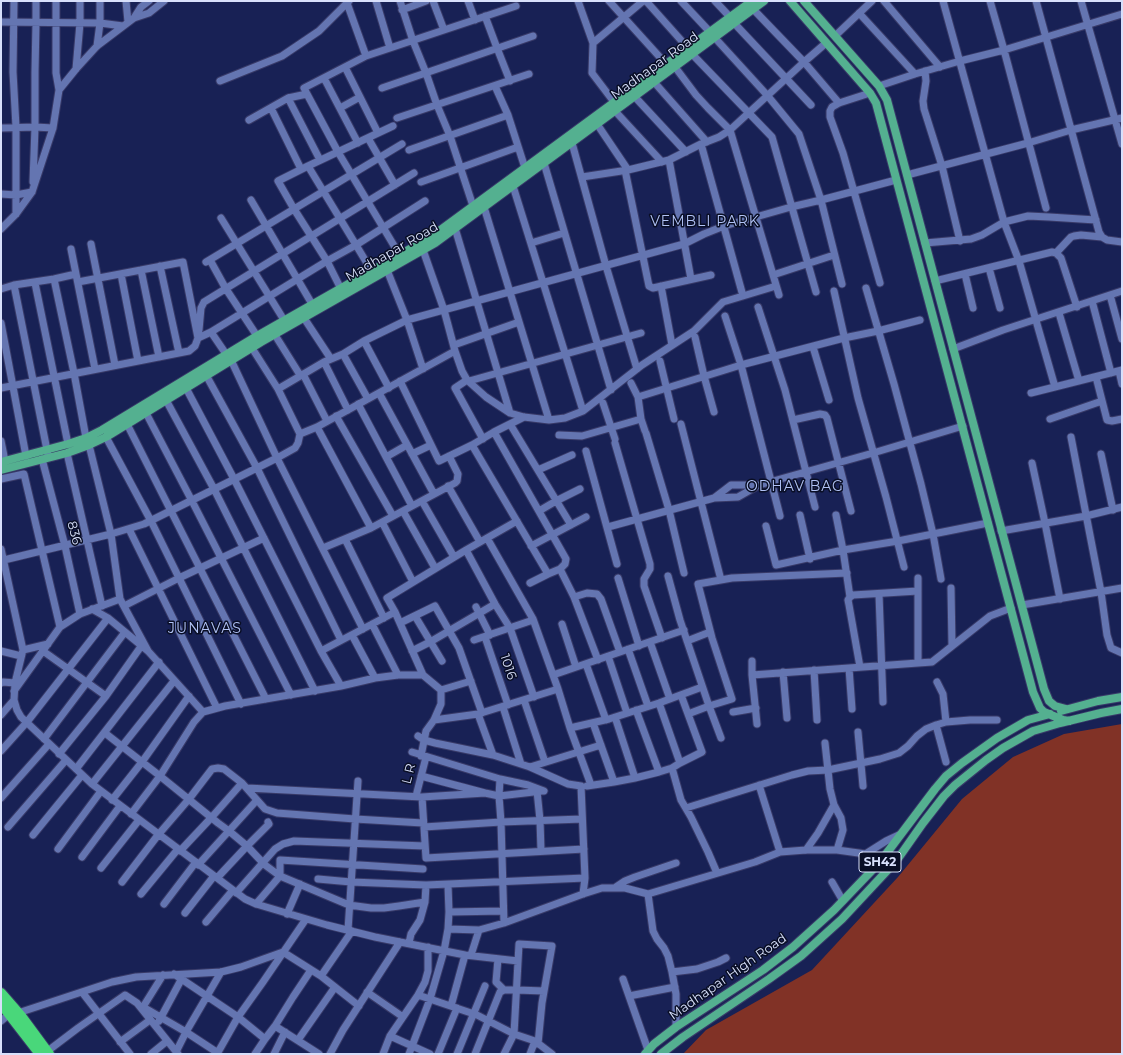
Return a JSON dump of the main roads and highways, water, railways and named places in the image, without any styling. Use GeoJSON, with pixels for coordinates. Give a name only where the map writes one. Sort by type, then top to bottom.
{"type":"FeatureCollection","features":[{"type":"Feature","properties":{"kind":"highway"},"geometry":{"type":"LineString","coordinates":[[1,993],[49,1052]]}},
{"type":"Feature","properties":{"kind":"highway"},"geometry":{"type":"LineString","coordinates":[[1,1003],[40,1054]]}},
{"type":"Feature","properties":{"kind":"main road","name":"Madhapar Road"},"geometry":{"type":"LineString","coordinates":[[1,470],[106,437],[146,413],[206,375],[257,336],[340,287],[431,237],[525,168],[614,107],[666,64],[690,51],[732,20],[750,4],[764,1]]}},
{"type":"Feature","properties":{"kind":"main road"},"geometry":{"type":"LineString","coordinates":[[790,1],[870,93],[876,103],[1036,701],[1040,708],[1048,714],[1069,721]]}},
{"type":"Feature","properties":{"kind":"main road"},"geometry":{"type":"LineString","coordinates":[[804,1],[879,86],[886,100],[1046,696],[1055,706],[1066,709]]}},
{"type":"Feature","properties":{"kind":"main road","name":"Madhapar Road"},"geometry":{"type":"LineString","coordinates":[[88,442],[102,430],[229,357],[252,348],[435,243],[572,143],[597,124],[614,107],[635,97],[675,67],[690,51]]}},
{"type":"Feature","properties":{"kind":"main road","name":"Madhapar Road"},"geometry":{"type":"LineString","coordinates":[[3,462],[26,456],[45,455]]}},
{"type":"Feature","properties":{"kind":"main road","name":"Madhapar High Road"},"geometry":{"type":"LineString","coordinates":[[646,1052],[676,1027],[763,970],[793,947],[834,910],[880,862],[946,776],[979,750],[1028,720],[1066,709],[1122,698]]}},
{"type":"Feature","properties":{"kind":"main road"},"geometry":{"type":"LineString","coordinates":[[1028,720],[1034,709],[1036,701]]}},
{"type":"Feature","properties":{"kind":"main road","name":"SH42"},"geometry":{"type":"LineString","coordinates":[[661,1054],[683,1037],[801,956],[842,919],[897,860],[944,796],[969,772],[1003,748],[1033,731],[1122,709]]}},
{"type":"Feature","properties":{"kind":"district","name":"VEMBLI PARK"},"geometry":{"type":"Point","coordinates":[705,222]}},
{"type":"Feature","properties":{"kind":"district","name":"ODHAV BAG"},"geometry":{"type":"Point","coordinates":[795,487]}},
{"type":"Feature","properties":{"kind":"district","name":"JUNAVAS"},"geometry":{"type":"Point","coordinates":[205,629]}}]}
